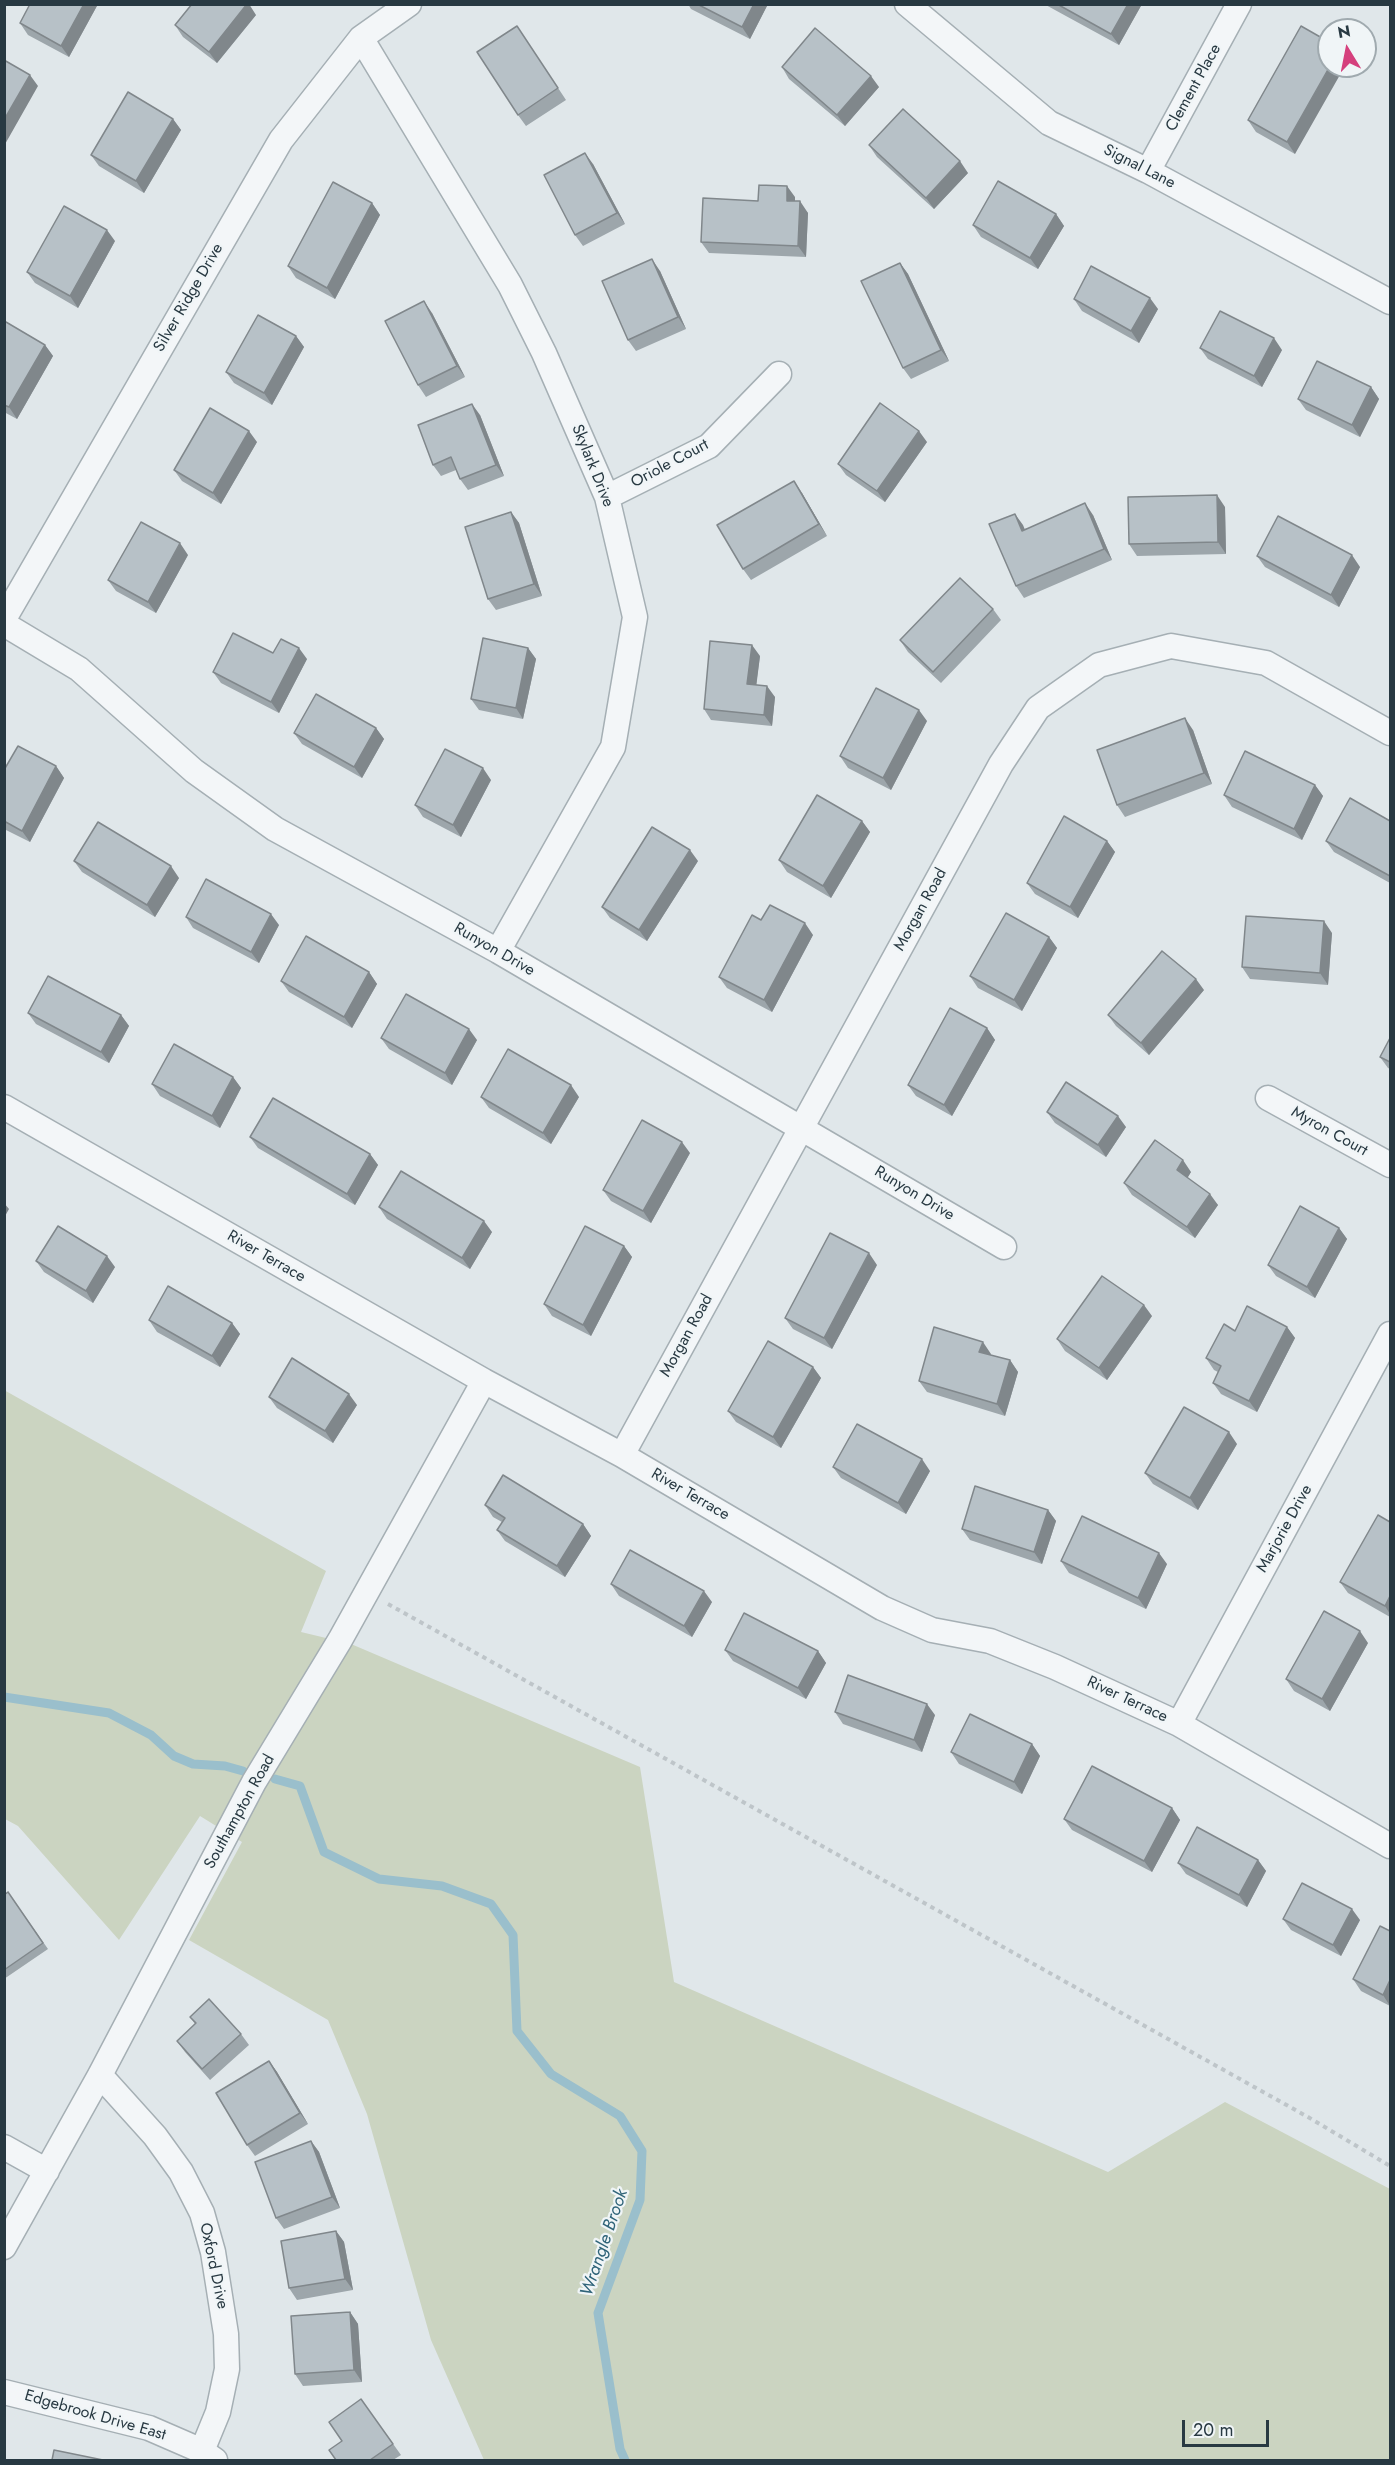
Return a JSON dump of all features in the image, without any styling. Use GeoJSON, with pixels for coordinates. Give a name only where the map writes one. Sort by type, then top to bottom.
{"type":"FeatureCollection","features":[{"type":"Feature","properties":{"kind":"street","name":"Silver Ridge Drive"},"geometry":{"type":"LineString","coordinates":[[4,622],[281,140],[361,38],[409,4]]}},
{"type":"Feature","properties":{"kind":"street","name":"Signal Lane"},"geometry":{"type":"LineString","coordinates":[[907,4],[1049,123],[1148,171],[1390,302]]}},
{"type":"Feature","properties":{"kind":"street","name":"Clement Place"},"geometry":{"type":"LineString","coordinates":[[1148,171],[1239,4]]}},
{"type":"Feature","properties":{"kind":"street","name":"Skylark Drive"},"geometry":{"type":"LineString","coordinates":[[361,38],[510,285],[544,353],[607,497],[635,617],[613,747],[498,951]]}},
{"type":"Feature","properties":{"kind":"street","name":"Oriole Court"},"geometry":{"type":"LineString","coordinates":[[607,497],[710,446],[779,374]]}},
{"type":"Feature","properties":{"kind":"street","name":"Runyon Drive"},"geometry":{"type":"LineString","coordinates":[[4,622],[79,669],[194,771],[275,829],[498,951],[668,1053],[802,1127],[1004,1247]]}},
{"type":"Feature","properties":{"kind":"street","name":"Morgan Road"},"geometry":{"type":"LineString","coordinates":[[622,1455],[1001,764],[1038,708],[1099,665],[1171,646],[1266,663],[1390,733]]}},
{"type":"Feature","properties":{"kind":"street","name":"Myron Court"},"geometry":{"type":"LineString","coordinates":[[1268,1098],[1390,1165]]}},
{"type":"Feature","properties":{"kind":"street","name":"River Terrace"},"geometry":{"type":"LineString","coordinates":[[4,1107],[484,1381],[622,1455],[882,1608],[932,1630],[990,1641],[1055,1667],[1179,1724],[1390,1846]]}},
{"type":"Feature","properties":{"kind":"street","name":"Marjorie Drive"},"geometry":{"type":"LineString","coordinates":[[1179,1724],[1390,1334]]}},
{"type":"Feature","properties":{"kind":"street","name":"Southampton Road"},"geometry":{"type":"LineString","coordinates":[[4,2247],[99,2075],[255,1782],[366,1592],[484,1381]]}},
{"type":"Feature","properties":{"kind":"street","name":"Oxford Drive"},"geometry":{"type":"LineString","coordinates":[[99,2075],[155,2136],[181,2172],[202,2213],[213,2252],[226,2334],[227,2369],[209,2456]]}},
{"type":"Feature","properties":{"kind":"street"},"geometry":{"type":"LineString","coordinates":[[4,2147],[47,2171]]}},
{"type":"Feature","properties":{"kind":"street","name":"Edgebrook Drive East"},"geometry":{"type":"LineString","coordinates":[[4,2392],[149,2428],[209,2456]]}},
{"type":"Feature","properties":{"kind":"path"},"geometry":{"type":"LineString","coordinates":[[366,1592],[1297,2111],[1390,2166]]}},
{"type":"Feature","properties":{"kind":"green space"},"geometry":{"type":"Polygon","coordinates":[[[4,1390],[326,1571],[301,1632],[351,1644],[640,1767],[674,1982],[1108,2172],[1225,2102],[1390,2189],[1390,2460],[484,2460],[431,2340],[367,2114],[328,2020],[189,1940],[242,1842],[200,1816],[119,1940],[18,1826],[5,1819],[4,1390]]]}},
{"type":"Feature","properties":{"kind":"building"},"geometry":{"type":"Polygon","coordinates":[[[30,4],[84,4],[61,46],[20,23],[30,4]]]}},
{"type":"Feature","properties":{"kind":"building"},"geometry":{"type":"Polygon","coordinates":[[[192,4],[247,4],[209,52],[175,25],[192,4]]]}},
{"type":"Feature","properties":{"kind":"building"},"geometry":{"type":"Polygon","coordinates":[[[697,4],[754,4],[742,27],[697,4]]]}},
{"type":"Feature","properties":{"kind":"building"},"geometry":{"type":"Polygon","coordinates":[[[1057,4],[1128,4],[1111,34],[1057,4]]]}},
{"type":"Feature","properties":{"kind":"building"},"geometry":{"type":"Polygon","coordinates":[[[517,26],[558,88],[518,115],[477,52],[517,26]]]}},
{"type":"Feature","properties":{"kind":"building"},"geometry":{"type":"Polygon","coordinates":[[[1301,26],[1317,35],[1317,78],[1323,78],[1287,142],[1248,120],[1301,26]]]}},
{"type":"Feature","properties":{"kind":"building"},"geometry":{"type":"Polygon","coordinates":[[[815,28],[871,76],[837,115],[782,67],[815,28]]]}},
{"type":"Feature","properties":{"kind":"building"},"geometry":{"type":"Polygon","coordinates":[[[4,60],[30,75],[4,120],[4,60]]]}},
{"type":"Feature","properties":{"kind":"building"},"geometry":{"type":"Polygon","coordinates":[[[128,92],[173,119],[136,181],[91,155],[128,92]]]}},
{"type":"Feature","properties":{"kind":"building"},"geometry":{"type":"Polygon","coordinates":[[[903,109],[960,161],[926,198],[869,145],[903,109]]]}},
{"type":"Feature","properties":{"kind":"building"},"geometry":{"type":"Polygon","coordinates":[[[585,153],[617,213],[575,235],[544,175],[585,153]]]}},
{"type":"Feature","properties":{"kind":"building"},"geometry":{"type":"Polygon","coordinates":[[[998,181],[1056,214],[1030,258],[973,225],[998,181]]]}},
{"type":"Feature","properties":{"kind":"building"},"geometry":{"type":"Polygon","coordinates":[[[333,182],[372,203],[327,288],[288,266],[333,182]]]}},
{"type":"Feature","properties":{"kind":"building"},"geometry":{"type":"Polygon","coordinates":[[[759,185],[787,186],[787,201],[800,201],[798,246],[701,242],[703,198],[758,201],[759,185]]]}},
{"type":"Feature","properties":{"kind":"building"},"geometry":{"type":"Polygon","coordinates":[[[64,206],[107,230],[70,296],[27,272],[64,206]]]}},
{"type":"Feature","properties":{"kind":"building"},"geometry":{"type":"Polygon","coordinates":[[[652,259],[678,317],[628,340],[602,281],[652,259]]]}},
{"type":"Feature","properties":{"kind":"building"},"geometry":{"type":"Polygon","coordinates":[[[900,263],[941,350],[903,368],[861,281],[900,263]]]}},
{"type":"Feature","properties":{"kind":"building"},"geometry":{"type":"Polygon","coordinates":[[[1091,266],[1150,298],[1131,331],[1074,299],[1091,266]]]}},
{"type":"Feature","properties":{"kind":"building"},"geometry":{"type":"Polygon","coordinates":[[[424,301],[457,366],[418,385],[385,321],[424,301]]]}},
{"type":"Feature","properties":{"kind":"building"},"geometry":{"type":"Polygon","coordinates":[[[1220,311],[1274,338],[1254,376],[1200,348],[1220,311]]]}},
{"type":"Feature","properties":{"kind":"building"},"geometry":{"type":"Polygon","coordinates":[[[258,315],[296,336],[264,393],[226,372],[258,315]]]}},
{"type":"Feature","properties":{"kind":"building"},"geometry":{"type":"Polygon","coordinates":[[[6,322],[45,345],[9,407],[4,405],[4,324],[6,322]]]}},
{"type":"Feature","properties":{"kind":"building"},"geometry":{"type":"Polygon","coordinates":[[[1317,361],[1371,387],[1352,425],[1298,399],[1317,361]]]}},
{"type":"Feature","properties":{"kind":"building"},"geometry":{"type":"Polygon","coordinates":[[[880,403],[919,431],[877,491],[838,464],[880,403]]]}},
{"type":"Feature","properties":{"kind":"building"},"geometry":{"type":"Polygon","coordinates":[[[472,404],[496,465],[460,479],[451,457],[433,465],[418,425],[472,404]]]}},
{"type":"Feature","properties":{"kind":"building"},"geometry":{"type":"Polygon","coordinates":[[[210,408],[249,431],[213,493],[174,470],[210,408]]]}},
{"type":"Feature","properties":{"kind":"building"},"geometry":{"type":"Polygon","coordinates":[[[794,481],[819,524],[743,569],[717,525],[794,481]]]}},
{"type":"Feature","properties":{"kind":"building"},"geometry":{"type":"Polygon","coordinates":[[[1217,495],[1218,542],[1129,544],[1128,497],[1217,495]]]}},
{"type":"Feature","properties":{"kind":"building"},"geometry":{"type":"Polygon","coordinates":[[[1085,503],[1104,549],[1016,586],[989,524],[1015,514],[1022,531],[1085,503]]]}},
{"type":"Feature","properties":{"kind":"building"},"geometry":{"type":"Polygon","coordinates":[[[511,512],[534,584],[488,599],[465,527],[511,512]]]}},
{"type":"Feature","properties":{"kind":"building"},"geometry":{"type":"Polygon","coordinates":[[[1278,516],[1352,555],[1331,595],[1257,556],[1278,516]]]}},
{"type":"Feature","properties":{"kind":"building"},"geometry":{"type":"Polygon","coordinates":[[[141,522],[180,543],[148,602],[108,580],[141,522]]]}},
{"type":"Feature","properties":{"kind":"building"},"geometry":{"type":"Polygon","coordinates":[[[960,578],[993,609],[933,672],[900,640],[960,578]]]}},
{"type":"Feature","properties":{"kind":"building"},"geometry":{"type":"Polygon","coordinates":[[[233,633],[273,653],[281,639],[299,648],[271,702],[213,672],[233,633]]]}},
{"type":"Feature","properties":{"kind":"building"},"geometry":{"type":"Polygon","coordinates":[[[483,638],[528,648],[516,708],[471,699],[483,638]]]}},
{"type":"Feature","properties":{"kind":"building"},"geometry":{"type":"Polygon","coordinates":[[[710,641],[752,645],[747,684],[767,686],[764,715],[704,709],[710,641]]]}},
{"type":"Feature","properties":{"kind":"building"},"geometry":{"type":"Polygon","coordinates":[[[876,688],[919,710],[883,778],[840,756],[876,688]]]}},
{"type":"Feature","properties":{"kind":"building"},"geometry":{"type":"Polygon","coordinates":[[[316,694],[376,728],[354,767],[294,733],[316,694]]]}},
{"type":"Feature","properties":{"kind":"building"},"geometry":{"type":"Polygon","coordinates":[[[1185,718],[1204,773],[1117,805],[1097,750],[1185,718]]]}},
{"type":"Feature","properties":{"kind":"building"},"geometry":{"type":"Polygon","coordinates":[[[18,746],[56,766],[22,831],[4,821],[4,770],[18,746]]]}},
{"type":"Feature","properties":{"kind":"building"},"geometry":{"type":"Polygon","coordinates":[[[445,749],[483,768],[453,825],[415,805],[445,749]]]}},
{"type":"Feature","properties":{"kind":"building"},"geometry":{"type":"Polygon","coordinates":[[[1245,751],[1315,785],[1294,829],[1224,795],[1245,751]]]}},
{"type":"Feature","properties":{"kind":"building"},"geometry":{"type":"Polygon","coordinates":[[[817,795],[862,821],[823,886],[779,860],[817,795]]]}},
{"type":"Feature","properties":{"kind":"building"},"geometry":{"type":"Polygon","coordinates":[[[1350,798],[1390,821],[1390,876],[1326,841],[1350,798]]]}},
{"type":"Feature","properties":{"kind":"building"},"geometry":{"type":"Polygon","coordinates":[[[1064,816],[1107,841],[1070,907],[1027,883],[1064,816]]]}},
{"type":"Feature","properties":{"kind":"building"},"geometry":{"type":"Polygon","coordinates":[[[98,822],[171,866],[147,905],[74,861],[98,822]]]}},
{"type":"Feature","properties":{"kind":"building"},"geometry":{"type":"Polygon","coordinates":[[[652,827],[690,850],[639,930],[602,907],[652,827]]]}},
{"type":"Feature","properties":{"kind":"building"},"geometry":{"type":"Polygon","coordinates":[[[206,879],[271,914],[251,952],[186,917],[206,879]]]}},
{"type":"Feature","properties":{"kind":"building"},"geometry":{"type":"Polygon","coordinates":[[[770,905],[805,923],[764,1000],[719,977],[752,915],[761,920],[770,905]]]}},
{"type":"Feature","properties":{"kind":"building"},"geometry":{"type":"Polygon","coordinates":[[[1006,913],[1049,937],[1014,1000],[970,976],[1006,913]]]}},
{"type":"Feature","properties":{"kind":"building"},"geometry":{"type":"Polygon","coordinates":[[[1246,916],[1324,921],[1320,973],[1242,967],[1246,916]]]}},
{"type":"Feature","properties":{"kind":"building"},"geometry":{"type":"Polygon","coordinates":[[[306,936],[369,972],[344,1017],[281,981],[306,936]]]}},
{"type":"Feature","properties":{"kind":"building"},"geometry":{"type":"Polygon","coordinates":[[[1162,951],[1196,979],[1141,1043],[1108,1015],[1162,951]]]}},
{"type":"Feature","properties":{"kind":"building"},"geometry":{"type":"Polygon","coordinates":[[[48,976],[121,1015],[101,1052],[28,1013],[48,976]]]}},
{"type":"Feature","properties":{"kind":"building"},"geometry":{"type":"Polygon","coordinates":[[[406,994],[469,1029],[445,1073],[381,1038],[406,994]]]}},
{"type":"Feature","properties":{"kind":"building"},"geometry":{"type":"Polygon","coordinates":[[[950,1008],[987,1028],[944,1105],[908,1085],[950,1008]]]}},
{"type":"Feature","properties":{"kind":"building"},"geometry":{"type":"Polygon","coordinates":[[[1390,1038],[1390,1062],[1380,1057],[1390,1038]]]}},
{"type":"Feature","properties":{"kind":"building"},"geometry":{"type":"Polygon","coordinates":[[[174,1044],[233,1077],[212,1116],[152,1084],[174,1044]]]}},
{"type":"Feature","properties":{"kind":"building"},"geometry":{"type":"Polygon","coordinates":[[[508,1049],[571,1085],[543,1133],[481,1097],[508,1049]]]}},
{"type":"Feature","properties":{"kind":"building"},"geometry":{"type":"Polygon","coordinates":[[[1066,1082],[1118,1116],[1098,1145],[1047,1112],[1066,1082]]]}},
{"type":"Feature","properties":{"kind":"building"},"geometry":{"type":"Polygon","coordinates":[[[273,1098],[370,1154],[347,1194],[250,1137],[273,1098]]]}},
{"type":"Feature","properties":{"kind":"building"},"geometry":{"type":"Polygon","coordinates":[[[642,1120],[682,1142],[643,1211],[603,1190],[642,1120]]]}},
{"type":"Feature","properties":{"kind":"building"},"geometry":{"type":"Polygon","coordinates":[[[1155,1140],[1183,1160],[1177,1170],[1210,1194],[1187,1227],[1124,1183],[1155,1140]]]}},
{"type":"Feature","properties":{"kind":"building"},"geometry":{"type":"Polygon","coordinates":[[[401,1171],[484,1221],[462,1258],[379,1207],[401,1171]]]}},
{"type":"Feature","properties":{"kind":"building"},"geometry":{"type":"Polygon","coordinates":[[[1300,1206],[1339,1228],[1307,1287],[1268,1265],[1300,1206]]]}},
{"type":"Feature","properties":{"kind":"building"},"geometry":{"type":"Polygon","coordinates":[[[58,1226],[107,1256],[86,1291],[36,1261],[58,1226]]]}},
{"type":"Feature","properties":{"kind":"building"},"geometry":{"type":"Polygon","coordinates":[[[585,1226],[624,1246],[583,1325],[544,1304],[585,1226]]]}},
{"type":"Feature","properties":{"kind":"building"},"geometry":{"type":"Polygon","coordinates":[[[830,1233],[869,1253],[824,1338],[785,1318],[830,1233]]]}},
{"type":"Feature","properties":{"kind":"building"},"geometry":{"type":"Polygon","coordinates":[[[1102,1276],[1144,1305],[1099,1368],[1057,1339],[1102,1276]]]}},
{"type":"Feature","properties":{"kind":"building"},"geometry":{"type":"Polygon","coordinates":[[[168,1286],[232,1323],[212,1356],[149,1320],[168,1286]]]}},
{"type":"Feature","properties":{"kind":"building"},"geometry":{"type":"Polygon","coordinates":[[[1247,1306],[1287,1327],[1249,1401],[1213,1383],[1221,1366],[1206,1358],[1224,1324],[1235,1331],[1247,1306]]]}},
{"type":"Feature","properties":{"kind":"building"},"geometry":{"type":"Polygon","coordinates":[[[934,1327],[983,1342],[979,1352],[1010,1360],[997,1404],[919,1381],[934,1327]]]}},
{"type":"Feature","properties":{"kind":"building"},"geometry":{"type":"Polygon","coordinates":[[[768,1341],[813,1367],[773,1437],[728,1411],[768,1341]]]}},
{"type":"Feature","properties":{"kind":"building"},"geometry":{"type":"Polygon","coordinates":[[[292,1358],[349,1394],[325,1431],[269,1397],[292,1358]]]}},
{"type":"Feature","properties":{"kind":"building"},"geometry":{"type":"Polygon","coordinates":[[[1184,1407],[1229,1432],[1190,1498],[1145,1473],[1184,1407]]]}},
{"type":"Feature","properties":{"kind":"building"},"geometry":{"type":"Polygon","coordinates":[[[857,1424],[922,1459],[898,1503],[833,1467],[857,1424]]]}},
{"type":"Feature","properties":{"kind":"building"},"geometry":{"type":"Polygon","coordinates":[[[503,1475],[583,1524],[557,1566],[497,1530],[505,1518],[485,1505],[503,1475]]]}},
{"type":"Feature","properties":{"kind":"building"},"geometry":{"type":"Polygon","coordinates":[[[975,1486],[1048,1510],[1034,1552],[962,1529],[975,1486]]]}},
{"type":"Feature","properties":{"kind":"building"},"geometry":{"type":"Polygon","coordinates":[[[1378,1515],[1390,1522],[1390,1596],[1385,1606],[1340,1582],[1378,1515]]]}},
{"type":"Feature","properties":{"kind":"building"},"geometry":{"type":"Polygon","coordinates":[[[1082,1516],[1159,1553],[1138,1598],[1061,1561],[1082,1516]]]}},
{"type":"Feature","properties":{"kind":"building"},"geometry":{"type":"Polygon","coordinates":[[[630,1550],[704,1591],[684,1626],[611,1584],[630,1550]]]}},
{"type":"Feature","properties":{"kind":"building"},"geometry":{"type":"Polygon","coordinates":[[[1324,1611],[1360,1631],[1322,1699],[1286,1679],[1324,1611]]]}},
{"type":"Feature","properties":{"kind":"building"},"geometry":{"type":"Polygon","coordinates":[[[744,1613],[818,1651],[798,1688],[725,1650],[744,1613]]]}},
{"type":"Feature","properties":{"kind":"building"},"geometry":{"type":"Polygon","coordinates":[[[848,1675],[927,1704],[914,1740],[835,1712],[848,1675]]]}},
{"type":"Feature","properties":{"kind":"building"},"geometry":{"type":"Polygon","coordinates":[[[970,1714],[1032,1744],[1014,1782],[951,1752],[970,1714]]]}},
{"type":"Feature","properties":{"kind":"building"},"geometry":{"type":"Polygon","coordinates":[[[1092,1766],[1172,1808],[1144,1861],[1064,1819],[1092,1766]]]}},
{"type":"Feature","properties":{"kind":"building"},"geometry":{"type":"Polygon","coordinates":[[[1197,1827],[1258,1860],[1239,1895],[1178,1863],[1197,1827]]]}},
{"type":"Feature","properties":{"kind":"building"},"geometry":{"type":"Polygon","coordinates":[[[1302,1883],[1352,1909],[1333,1945],[1283,1919],[1302,1883]]]}},
{"type":"Feature","properties":{"kind":"building"},"geometry":{"type":"Polygon","coordinates":[[[8,1892],[43,1943],[4,1970],[4,1895],[8,1892]]]}},
{"type":"Feature","properties":{"kind":"building"},"geometry":{"type":"Polygon","coordinates":[[[1380,1926],[1390,1931],[1390,1980],[1383,1995],[1353,1979],[1380,1926]]]}},
{"type":"Feature","properties":{"kind":"building"},"geometry":{"type":"Polygon","coordinates":[[[209,1999],[241,2034],[202,2069],[177,2041],[196,2023],[190,2017],[209,1999]]]}},
{"type":"Feature","properties":{"kind":"building"},"geometry":{"type":"Polygon","coordinates":[[[269,2061],[300,2113],[247,2145],[216,2093],[269,2061]]]}},
{"type":"Feature","properties":{"kind":"building"},"geometry":{"type":"Polygon","coordinates":[[[311,2141],[332,2197],[276,2218],[255,2162],[311,2141]]]}},
{"type":"Feature","properties":{"kind":"building"},"geometry":{"type":"Polygon","coordinates":[[[336,2231],[345,2279],[289,2288],[281,2241],[336,2231]]]}},
{"type":"Feature","properties":{"kind":"building"},"geometry":{"type":"Polygon","coordinates":[[[350,2312],[354,2370],[295,2374],[291,2316],[350,2312]]]}},
{"type":"Feature","properties":{"kind":"building"},"geometry":{"type":"Polygon","coordinates":[[[361,2399],[393,2444],[370,2460],[336,2460],[329,2450],[342,2441],[329,2422],[361,2399]]]}},
{"type":"Feature","properties":{"kind":"building"},"geometry":{"type":"Polygon","coordinates":[[[54,2450],[103,2460],[52,2460],[54,2450]]]}},
{"type":"Feature","properties":{"kind":"waterway","name":"Wrangle Brook"},"geometry":{"type":"LineString","coordinates":[[4,1697],[109,1713],[151,1735],[174,1756],[193,1764],[225,1766],[243,1771]]}},
{"type":"Feature","properties":{"kind":"waterway","name":"Wrangle Brook"},"geometry":{"type":"LineString","coordinates":[[275,1779],[300,1786],[324,1852],[379,1879],[442,1886],[491,1904],[513,1935],[517,2031],[551,2074],[620,2116],[642,2151],[640,2200],[598,2313],[620,2449],[625,2460]]}}]}
